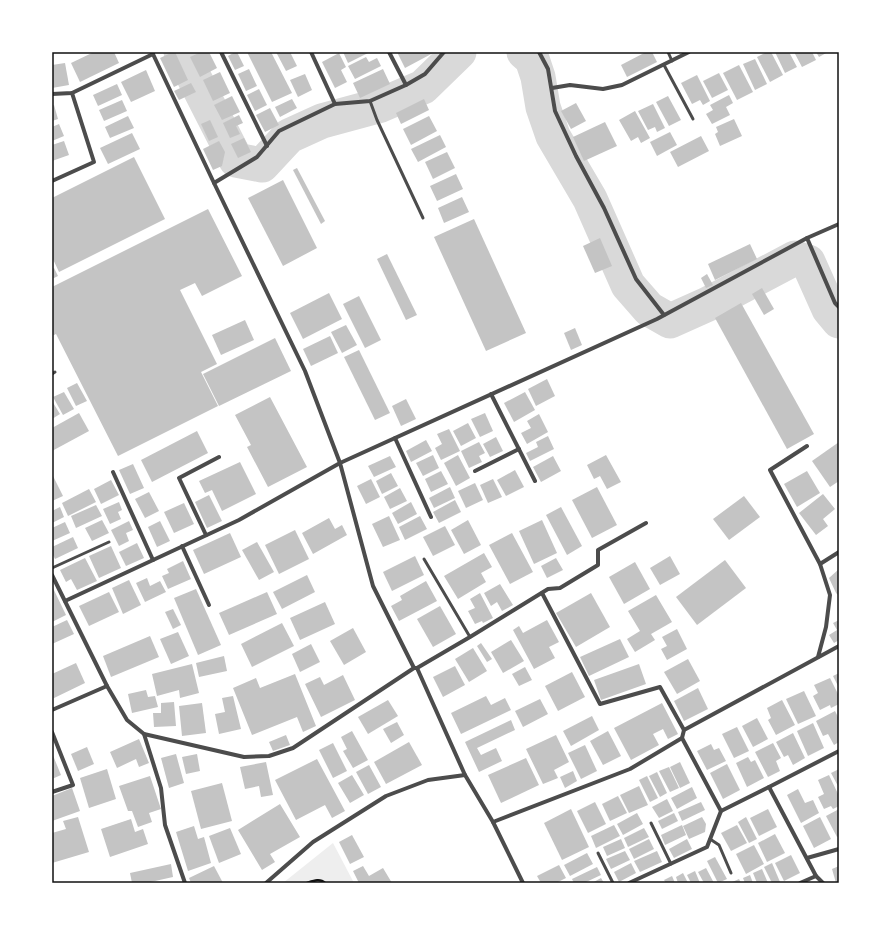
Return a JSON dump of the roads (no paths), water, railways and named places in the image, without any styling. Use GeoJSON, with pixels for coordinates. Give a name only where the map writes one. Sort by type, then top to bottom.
{"type":"FeatureCollection","features":[{"type":"Feature","properties":{"kind":"street"},"geometry":{"type":"LineString","coordinates":[[221,52],[267,146]]}},
{"type":"Feature","properties":{"kind":"street"},"geometry":{"type":"LineString","coordinates":[[311,52],[335,104]]}},
{"type":"Feature","properties":{"kind":"street"},"geometry":{"type":"LineString","coordinates":[[389,52],[406,86]]}},
{"type":"Feature","properties":{"kind":"street"},"geometry":{"type":"LineString","coordinates":[[214,183],[257,157],[279,131],[335,104],[370,101],[406,86],[425,74],[444,52]]}},
{"type":"Feature","properties":{"kind":"street"},"geometry":{"type":"LineString","coordinates":[[539,52],[548,69],[555,111],[576,156],[604,208],[636,279],[664,315]]}},
{"type":"Feature","properties":{"kind":"street"},"geometry":{"type":"LineString","coordinates":[[552,88],[570,85],[603,89],[622,85],[689,52]]}},
{"type":"Feature","properties":{"kind":"street"},"geometry":{"type":"LineString","coordinates":[[52,94],[72,93],[153,53],[305,371],[340,463],[373,586],[416,668],[465,775],[493,822],[523,883]]}},
{"type":"Feature","properties":{"kind":"street"},"geometry":{"type":"LineString","coordinates":[[52,181],[94,162],[72,93]]}},
{"type":"Feature","properties":{"kind":"street"},"geometry":{"type":"LineString","coordinates":[[65,601],[239,520],[340,463],[657,319],[807,238],[839,224]]}},
{"type":"Feature","properties":{"kind":"street"},"geometry":{"type":"LineString","coordinates":[[807,238],[835,303],[839,308]]}},
{"type":"Feature","properties":{"kind":"street"},"geometry":{"type":"LineString","coordinates":[[492,394],[535,481]]}},
{"type":"Feature","properties":{"kind":"street"},"geometry":{"type":"LineString","coordinates":[[395,438],[432,517]]}},
{"type":"Feature","properties":{"kind":"street"},"geometry":{"type":"LineString","coordinates":[[807,446],[770,470],[820,564],[830,595],[826,627],[818,657]]}},
{"type":"Feature","properties":{"kind":"street"},"geometry":{"type":"LineString","coordinates":[[475,471],[519,449]]}},
{"type":"Feature","properties":{"kind":"street"},"geometry":{"type":"LineString","coordinates":[[206,535],[179,478],[219,456]]}},
{"type":"Feature","properties":{"kind":"street"},"geometry":{"type":"LineString","coordinates":[[113,472],[153,560]]}},
{"type":"Feature","properties":{"kind":"street"},"geometry":{"type":"LineString","coordinates":[[52,575],[107,686],[127,720],[144,734],[244,757],[270,756],[293,748],[416,668],[548,589],[560,588],[598,565],[598,550],[646,523]]}},
{"type":"Feature","properties":{"kind":"street"},"geometry":{"type":"LineString","coordinates":[[182,546],[209,604]]}},
{"type":"Feature","properties":{"kind":"street"},"geometry":{"type":"LineString","coordinates":[[820,564],[839,552]]}},
{"type":"Feature","properties":{"kind":"street"},"geometry":{"type":"LineString","coordinates":[[542,593],[600,704],[660,687],[684,730],[682,738],[721,811]]}},
{"type":"Feature","properties":{"kind":"street"},"geometry":{"type":"LineString","coordinates":[[684,730],[839,646]]}},
{"type":"Feature","properties":{"kind":"street"},"geometry":{"type":"LineString","coordinates":[[52,710],[107,686]]}},
{"type":"Feature","properties":{"kind":"street"},"geometry":{"type":"LineString","coordinates":[[52,732],[73,785],[52,792]]}},
{"type":"Feature","properties":{"kind":"street"},"geometry":{"type":"LineString","coordinates":[[144,734],[161,788],[165,825],[185,883]]}},
{"type":"Feature","properties":{"kind":"street"},"geometry":{"type":"LineString","coordinates":[[493,822],[630,769],[682,738]]}},
{"type":"Feature","properties":{"kind":"street"},"geometry":{"type":"LineString","coordinates":[[629,883],[707,847],[721,811],[839,751]]}},
{"type":"Feature","properties":{"kind":"street"},"geometry":{"type":"LineString","coordinates":[[266,883],[313,842],[386,796],[428,780],[465,775]]}},
{"type":"Feature","properties":{"kind":"street"},"geometry":{"type":"LineString","coordinates":[[769,787],[816,876],[823,883]]}},
{"type":"Feature","properties":{"kind":"street"},"geometry":{"type":"LineString","coordinates":[[807,858],[839,848]]}},
{"type":"Feature","properties":{"kind":"street"},"geometry":{"type":"LineString","coordinates":[[800,883],[816,876]]}},
{"type":"Feature","properties":{"kind":"lane"},"geometry":{"type":"LineString","coordinates":[[668,52],[672,61]]}},
{"type":"Feature","properties":{"kind":"lane"},"geometry":{"type":"LineString","coordinates":[[664,65],[693,118]]}},
{"type":"Feature","properties":{"kind":"lane"},"geometry":{"type":"LineString","coordinates":[[370,101],[377,120],[423,218]]}},
{"type":"Feature","properties":{"kind":"lane"},"geometry":{"type":"LineString","coordinates":[[52,568],[109,542]]}},
{"type":"Feature","properties":{"kind":"lane"},"geometry":{"type":"LineString","coordinates":[[424,558],[470,637]]}},
{"type":"Feature","properties":{"kind":"lane"},"geometry":{"type":"LineString","coordinates":[[651,823],[671,864]]}},
{"type":"Feature","properties":{"kind":"lane"},"geometry":{"type":"LineString","coordinates":[[710,838],[719,845],[731,873]]}},
{"type":"Feature","properties":{"kind":"lane"},"geometry":{"type":"LineString","coordinates":[[598,852],[613,883]]}},
{"type":"Feature","properties":{"kind":"waterway"},"geometry":{"type":"LineString","coordinates":[[181,52],[236,160],[262,165],[289,136],[322,121],[381,105],[423,87],[459,52]]}},
{"type":"Feature","properties":{"kind":"waterway"},"geometry":{"type":"LineString","coordinates":[[524,52],[532,59],[538,77],[543,107],[553,136],[590,199],[628,285],[649,309],[670,321],[708,304],[795,258],[808,262],[829,309],[839,321]]}}]}
